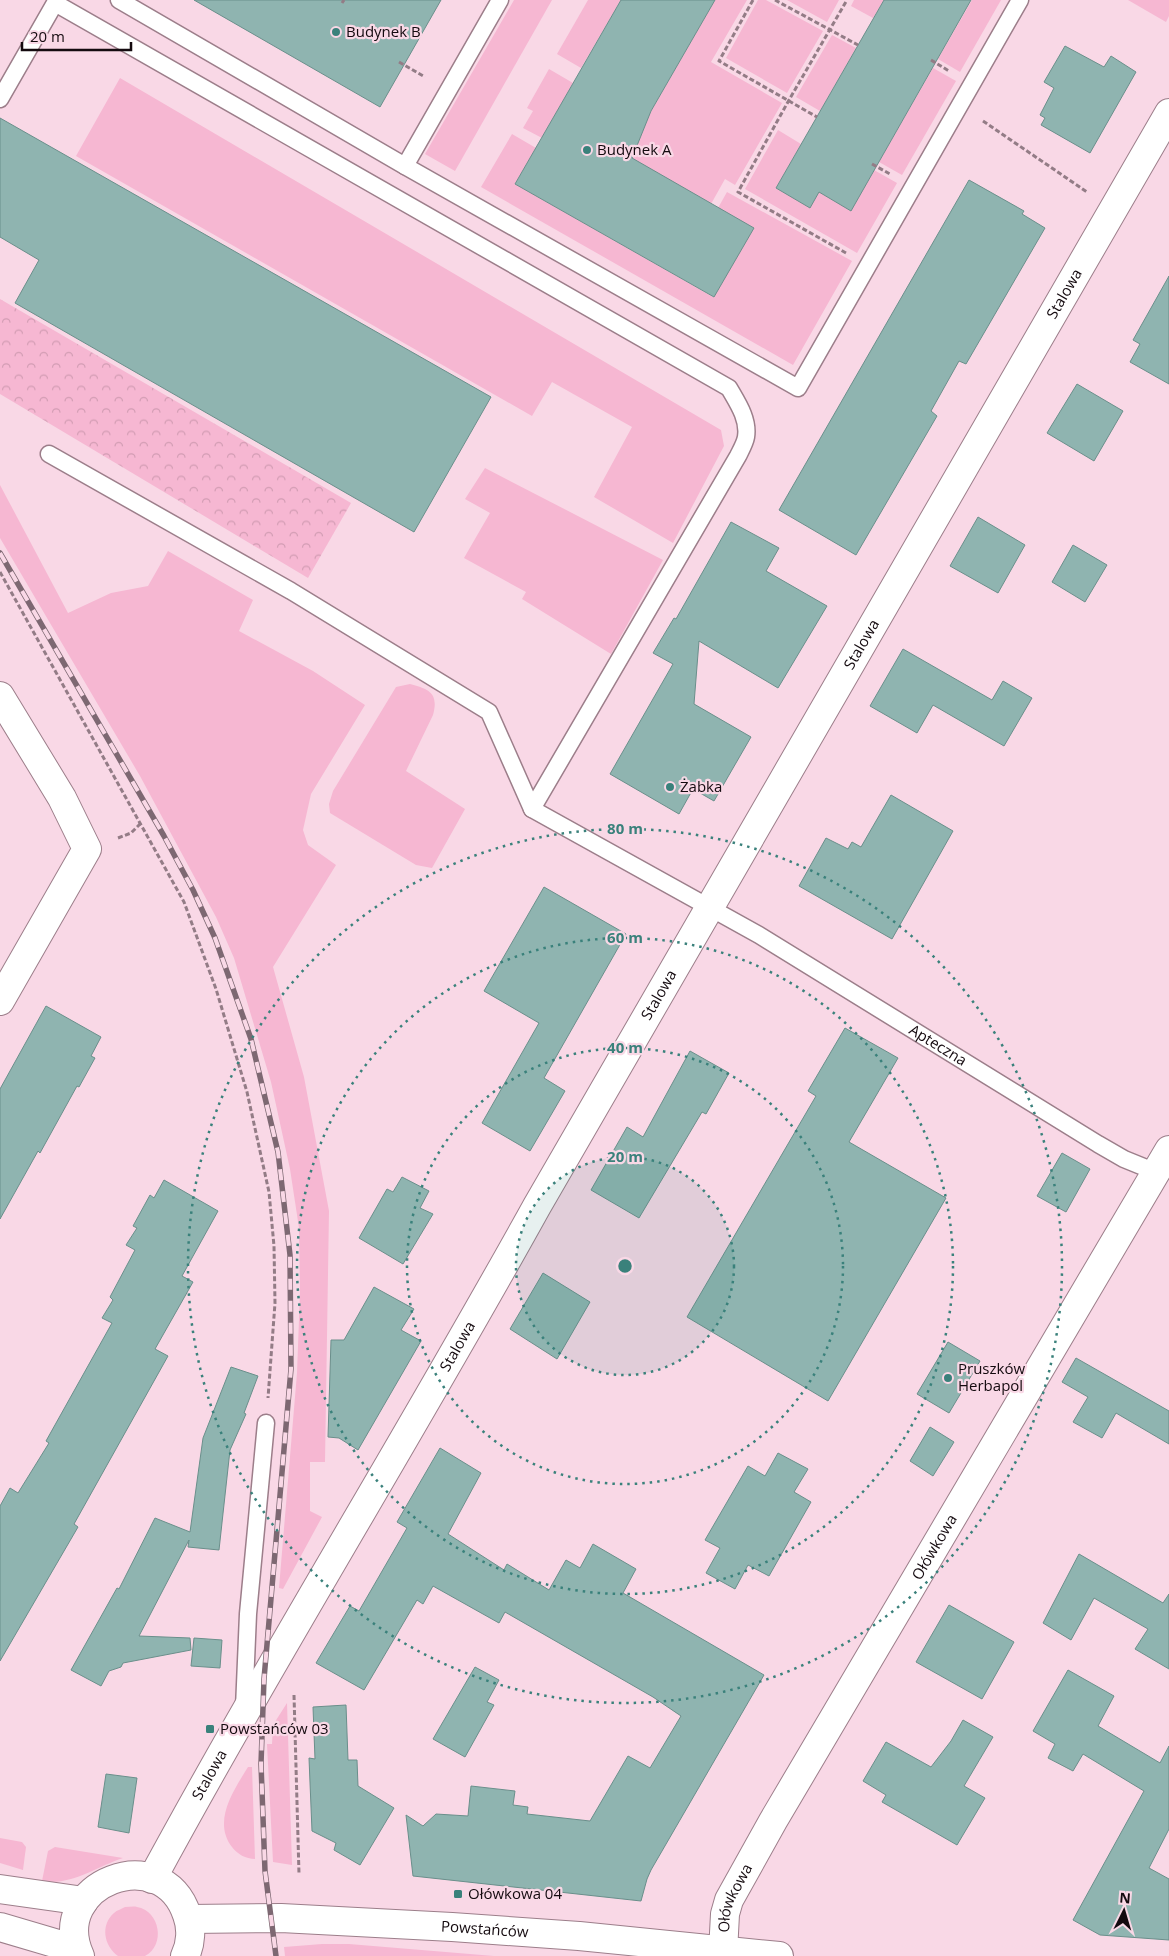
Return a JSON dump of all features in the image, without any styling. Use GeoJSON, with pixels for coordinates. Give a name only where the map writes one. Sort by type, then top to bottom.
{"type":"FeatureCollection","features":[{"type":"Feature","properties":{"kind":"street","name":"Stalowa"},"geometry":{"type":"LineString","coordinates":[[152,1878],[244,1714],[439,1376],[484,1302],[1169,113]]}},
{"type":"Feature","properties":{"kind":"street"},"geometry":{"type":"LineString","coordinates":[[0,696],[62,798],[87,849],[0,1001]]}},
{"type":"Feature","properties":{"kind":"street","name":"Ołówkowa"},"geometry":{"type":"LineString","coordinates":[[723,1954],[726,1908],[747,1868],[1165,1166]]}},
{"type":"Feature","properties":{"kind":"street"},"geometry":{"type":"LineString","coordinates":[[79,1954],[76,1944],[75,1926],[84,1901],[100,1885],[114,1878],[130,1875],[152,1878],[172,1890],[185,1908],[190,1942],[185,1956]]}},
{"type":"Feature","properties":{"kind":"street"},"geometry":{"type":"LineString","coordinates":[[0,1889],[84,1901]]}},
{"type":"Feature","properties":{"kind":"street","name":"Powstańców"},"geometry":{"type":"LineString","coordinates":[[188,1919],[281,1918],[452,1927],[579,1936],[723,1954],[779,1956]]}},
{"type":"Feature","properties":{"kind":"street"},"geometry":{"type":"LineString","coordinates":[[0,1926],[61,1945],[79,1954]]}},
{"type":"Feature","properties":{"kind":"lane"},"geometry":{"type":"LineString","coordinates":[[120,0],[405,166],[798,388],[1020,0]]}},
{"type":"Feature","properties":{"kind":"lane"},"geometry":{"type":"LineString","coordinates":[[405,166],[500,0]]}},
{"type":"Feature","properties":{"kind":"lane"},"geometry":{"type":"LineString","coordinates":[[0,99],[55,2],[729,388],[746,423],[746,438],[738,456],[532,810]]}},
{"type":"Feature","properties":{"kind":"lane"},"geometry":{"type":"LineString","coordinates":[[49,454],[291,591],[490,712],[532,810]]}},
{"type":"Feature","properties":{"kind":"lane","name":"Apteczna"},"geometry":{"type":"LineString","coordinates":[[532,810],[759,935],[1104,1148],[1124,1159],[1165,1166]]}},
{"type":"Feature","properties":{"kind":"lane"},"geometry":{"type":"LineString","coordinates":[[244,1714],[248,1614],[266,1423]]}},
{"type":"Feature","properties":{"kind":"path"},"geometry":{"type":"LineString","coordinates":[[753,0],[719,61],[817,117]]}},
{"type":"Feature","properties":{"kind":"path"},"geometry":{"type":"LineString","coordinates":[[775,0],[858,45]]}},
{"type":"Feature","properties":{"kind":"path"},"geometry":{"type":"LineString","coordinates":[[847,0],[738,192],[850,255]]}},
{"type":"Feature","properties":{"kind":"path"},"geometry":{"type":"LineString","coordinates":[[399,62],[429,79]]}},
{"type":"Feature","properties":{"kind":"path"},"geometry":{"type":"LineString","coordinates":[[960,106],[1092,195]]}},
{"type":"Feature","properties":{"kind":"path"},"geometry":{"type":"LineString","coordinates":[[0,572],[184,902],[216,989],[247,1092],[269,1192],[274,1246],[275,1303],[266,1423]]}},
{"type":"Feature","properties":{"kind":"path"},"geometry":{"type":"LineString","coordinates":[[293,1687],[299,1874]]}},
{"type":"Feature","properties":{"kind":"green space"},"geometry":{"type":"Polygon","coordinates":[[[514,0],[552,0],[455,171],[425,154],[514,0]]]}},
{"type":"Feature","properties":{"kind":"green space"},"geometry":{"type":"Polygon","coordinates":[[[588,0],[621,0],[581,68],[557,54],[588,0]]]}},
{"type":"Feature","properties":{"kind":"green space"},"geometry":{"type":"Polygon","coordinates":[[[715,0],[747,0],[711,62],[782,103],[735,185],[725,179],[711,204],[626,155],[715,0]]]}},
{"type":"Feature","properties":{"kind":"green space"},"geometry":{"type":"Polygon","coordinates":[[[758,0],[766,0],[823,31],[787,93],[726,58],[758,0]]]}},
{"type":"Feature","properties":{"kind":"green space"},"geometry":{"type":"Polygon","coordinates":[[[787,0],[839,0],[827,22],[787,0]]]}},
{"type":"Feature","properties":{"kind":"green space"},"geometry":{"type":"Polygon","coordinates":[[[854,0],[884,0],[873,18],[851,6],[854,0]]]}},
{"type":"Feature","properties":{"kind":"green space"},"geometry":{"type":"Polygon","coordinates":[[[972,0],[1001,0],[960,72],[938,59],[972,0]]]}},
{"type":"Feature","properties":{"kind":"green space"},"geometry":{"type":"Polygon","coordinates":[[[1128,0],[1169,0],[1169,16],[1166,22],[1128,0]]]}},
{"type":"Feature","properties":{"kind":"green space"},"geometry":{"type":"Polygon","coordinates":[[[832,35],[856,48],[820,111],[796,97],[832,35]]]}},
{"type":"Feature","properties":{"kind":"green space"},"geometry":{"type":"Polygon","coordinates":[[[933,68],[956,81],[902,175],[879,162],[933,68]]]}},
{"type":"Feature","properties":{"kind":"green space"},"geometry":{"type":"Polygon","coordinates":[[[549,69],[573,83],[542,138],[523,128],[533,111],[527,108],[549,69]]]}},
{"type":"Feature","properties":{"kind":"green space"},"geometry":{"type":"Polygon","coordinates":[[[120,78],[721,430],[724,446],[673,543],[594,497],[632,427],[552,382],[532,416],[76,156],[120,78]]]}},
{"type":"Feature","properties":{"kind":"green space"},"geometry":{"type":"Polygon","coordinates":[[[778,130],[801,144],[776,188],[809,207],[819,192],[851,210],[874,170],[897,183],[857,253],[745,189],[778,130]]]}},
{"type":"Feature","properties":{"kind":"green space"},"geometry":{"type":"Polygon","coordinates":[[[512,134],[536,148],[515,184],[713,297],[730,268],[718,208],[727,192],[852,261],[793,365],[481,187],[512,134]]]}},
{"type":"Feature","properties":{"kind":"green space"},"geometry":{"type":"Polygon","coordinates":[[[0,299],[351,503],[308,578],[0,394],[0,299]]]}},
{"type":"Feature","properties":{"kind":"green space"},"geometry":{"type":"Polygon","coordinates":[[[485,468],[663,560],[611,654],[522,599],[526,592],[464,558],[490,513],[465,499],[485,468]]]}},
{"type":"Feature","properties":{"kind":"green space"},"geometry":{"type":"Polygon","coordinates":[[[0,485],[68,613],[111,593],[148,586],[168,551],[253,600],[239,631],[313,671],[365,705],[311,794],[303,830],[308,845],[336,865],[273,967],[304,1077],[329,1211],[325,1462],[310,1462],[310,1511],[322,1517],[283,1589],[279,1588],[297,1373],[300,1292],[299,1228],[290,1169],[271,1082],[234,958],[216,917],[140,776],[0,538],[0,485]]]}},
{"type":"Feature","properties":{"kind":"green space"},"geometry":{"type":"Polygon","coordinates":[[[410,684],[431,693],[435,702],[435,708],[406,771],[465,809],[432,868],[416,865],[330,813],[329,804],[333,791],[396,687],[410,684]]]}},
{"type":"Feature","properties":{"kind":"green space"},"geometry":{"type":"Polygon","coordinates":[[[287,1703],[292,1865],[273,1862],[267,1744],[272,1744],[273,1725],[287,1703]]]}},
{"type":"Feature","properties":{"kind":"green space"},"geometry":{"type":"Polygon","coordinates":[[[248,1767],[252,1767],[255,1859],[245,1857],[234,1850],[226,1837],[224,1827],[227,1806],[248,1767]]]}},
{"type":"Feature","properties":{"kind":"green space"},"geometry":{"type":"Polygon","coordinates":[[[0,1838],[22,1842],[26,1847],[23,1870],[0,1863],[0,1838]]]}},
{"type":"Feature","properties":{"kind":"green space"},"geometry":{"type":"Polygon","coordinates":[[[55,1847],[123,1858],[83,1875],[63,1881],[42,1881],[48,1851],[55,1847]]]}},
{"type":"Feature","properties":{"kind":"green space"},"geometry":{"type":"Polygon","coordinates":[[[125,1907],[136,1907],[145,1910],[155,1921],[158,1929],[156,1944],[152,1951],[145,1956],[118,1956],[113,1952],[107,1941],[105,1929],[107,1923],[115,1912],[125,1907]]]}},
{"type":"Feature","properties":{"kind":"green space"},"geometry":{"type":"Polygon","coordinates":[[[349,1944],[494,1956],[285,1956],[284,1947],[349,1944]]]}},
{"type":"Feature","properties":{"kind":"building","name":"Budynek B"},"geometry":{"type":"Polygon","coordinates":[[[194,0],[441,0],[380,107],[194,0]]]}},
{"type":"Feature","properties":{"kind":"building","name":"Budynek A"},"geometry":{"type":"Polygon","coordinates":[[[621,0],[715,0],[651,111],[632,158],[754,228],[714,297],[515,184],[621,0]]]}},
{"type":"Feature","properties":{"kind":"building"},"geometry":{"type":"Polygon","coordinates":[[[884,0],[971,0],[851,211],[819,192],[810,208],[776,188],[884,0]]]}},
{"type":"Feature","properties":{"kind":"building"},"geometry":{"type":"Polygon","coordinates":[[[1065,46],[1104,67],[1111,56],[1136,72],[1090,153],[1041,125],[1045,118],[1040,115],[1054,88],[1044,82],[1065,46]]]}},
{"type":"Feature","properties":{"kind":"building"},"geometry":{"type":"Polygon","coordinates":[[[0,118],[491,397],[414,532],[15,303],[39,260],[0,237],[0,118]]]}},
{"type":"Feature","properties":{"kind":"building"},"geometry":{"type":"Polygon","coordinates":[[[969,180],[1024,211],[1022,214],[1045,228],[966,364],[959,361],[931,411],[937,416],[856,555],[779,510],[969,180]]]}},
{"type":"Feature","properties":{"kind":"building"},"geometry":{"type":"Polygon","coordinates":[[[1169,276],[1169,384],[1130,362],[1140,344],[1133,340],[1169,276]]]}},
{"type":"Feature","properties":{"kind":"building"},"geometry":{"type":"Polygon","coordinates":[[[1077,384],[1123,411],[1094,461],[1047,433],[1077,384]]]}},
{"type":"Feature","properties":{"kind":"building"},"geometry":{"type":"Polygon","coordinates":[[[978,517],[1025,545],[998,593],[950,566],[978,517]]]}},
{"type":"Feature","properties":{"kind":"building"},"geometry":{"type":"Polygon","coordinates":[[[731,522],[779,548],[766,571],[827,606],[778,688],[699,641],[694,704],[751,737],[714,801],[693,789],[679,814],[610,774],[673,664],[653,653],[674,618],[676,619],[731,522]]]}},
{"type":"Feature","properties":{"kind":"building"},"geometry":{"type":"Polygon","coordinates":[[[1073,545],[1107,565],[1085,602],[1052,582],[1073,545]]]}},
{"type":"Feature","properties":{"kind":"building"},"geometry":{"type":"Polygon","coordinates":[[[903,649],[992,700],[1003,681],[1032,698],[1004,746],[933,705],[917,733],[870,706],[903,649]]]}},
{"type":"Feature","properties":{"kind":"building"},"geometry":{"type":"Polygon","coordinates":[[[891,795],[953,831],[892,939],[799,886],[826,838],[848,849],[852,842],[861,847],[891,795]]]}},
{"type":"Feature","properties":{"kind":"building"},"geometry":{"type":"Polygon","coordinates":[[[544,887],[626,934],[544,1078],[565,1091],[530,1151],[482,1123],[539,1023],[484,991],[544,887]]]}},
{"type":"Feature","properties":{"kind":"building"},"geometry":{"type":"Polygon","coordinates":[[[46,1006],[101,1037],[91,1056],[95,1058],[79,1087],[77,1086],[40,1153],[38,1151],[0,1219],[0,1089],[46,1006]]]}},
{"type":"Feature","properties":{"kind":"building"},"geometry":{"type":"Polygon","coordinates":[[[845,1028],[898,1058],[849,1142],[946,1198],[828,1401],[687,1317],[816,1096],[808,1091],[845,1028]]]}},
{"type":"Feature","properties":{"kind":"building"},"geometry":{"type":"Polygon","coordinates":[[[690,1051],[729,1073],[706,1114],[702,1112],[639,1218],[591,1190],[627,1127],[643,1137],[690,1051]]]}},
{"type":"Feature","properties":{"kind":"building"},"geometry":{"type":"Polygon","coordinates":[[[1062,1153],[1090,1169],[1066,1212],[1037,1196],[1062,1153]]]}},
{"type":"Feature","properties":{"kind":"building"},"geometry":{"type":"Polygon","coordinates":[[[402,1177],[429,1191],[420,1208],[433,1214],[403,1264],[359,1238],[387,1189],[393,1192],[402,1177]]]}},
{"type":"Feature","properties":{"kind":"building"},"geometry":{"type":"Polygon","coordinates":[[[164,1180],[218,1211],[182,1276],[193,1282],[155,1349],[168,1356],[74,1524],[78,1527],[0,1661],[0,1506],[10,1488],[18,1493],[49,1443],[46,1441],[112,1323],[102,1318],[113,1300],[110,1297],[135,1250],[126,1245],[137,1228],[133,1226],[150,1195],[154,1198],[164,1180]]]}},
{"type":"Feature","properties":{"kind":"building"},"geometry":{"type":"Polygon","coordinates":[[[543,1273],[590,1302],[557,1359],[510,1329],[543,1273]]]}},
{"type":"Feature","properties":{"kind":"building"},"geometry":{"type":"Polygon","coordinates":[[[374,1287],[414,1309],[401,1330],[421,1341],[358,1450],[339,1438],[328,1437],[331,1340],[344,1340],[374,1287]]]}},
{"type":"Feature","properties":{"kind":"building","name":"Pruszków Herbapol"},"geometry":{"type":"Polygon","coordinates":[[[948,1342],[980,1361],[949,1413],[917,1394],[948,1342]]]}},
{"type":"Feature","properties":{"kind":"building"},"geometry":{"type":"Polygon","coordinates":[[[1076,1358],[1169,1411],[1169,1444],[1116,1413],[1102,1438],[1073,1422],[1088,1397],[1062,1382],[1076,1358]]]}},
{"type":"Feature","properties":{"kind":"building"},"geometry":{"type":"Polygon","coordinates":[[[231,1367],[258,1376],[244,1413],[246,1414],[230,1450],[219,1550],[188,1547],[189,1540],[139,1636],[190,1638],[191,1650],[123,1663],[121,1667],[109,1671],[101,1686],[71,1670],[117,1588],[119,1589],[155,1518],[190,1532],[203,1438],[231,1367]]]}},
{"type":"Feature","properties":{"kind":"building"},"geometry":{"type":"Polygon","coordinates":[[[930,1427],[954,1442],[933,1476],[910,1461],[930,1427]]]}},
{"type":"Feature","properties":{"kind":"building"},"geometry":{"type":"Polygon","coordinates":[[[440,1448],[481,1473],[448,1534],[504,1570],[507,1564],[549,1590],[566,1560],[580,1568],[593,1544],[636,1569],[623,1593],[764,1675],[651,1870],[641,1901],[413,1876],[406,1815],[423,1826],[436,1814],[468,1816],[471,1786],[515,1791],[513,1805],[528,1807],[527,1814],[590,1821],[628,1756],[650,1768],[681,1716],[653,1697],[505,1612],[499,1623],[433,1586],[423,1604],[417,1600],[364,1690],[316,1663],[350,1606],[359,1611],[407,1528],[397,1522],[440,1448]]]}},
{"type":"Feature","properties":{"kind":"building"},"geometry":{"type":"Polygon","coordinates":[[[778,1453],[808,1469],[794,1492],[811,1502],[769,1576],[748,1565],[735,1589],[706,1573],[720,1548],[705,1540],[748,1466],[765,1476],[778,1453]]]}},
{"type":"Feature","properties":{"kind":"building"},"geometry":{"type":"Polygon","coordinates":[[[1079,1554],[1163,1603],[1169,1594],[1169,1669],[1135,1649],[1148,1629],[1094,1598],[1071,1640],[1043,1623],[1079,1554]]]}},
{"type":"Feature","properties":{"kind":"building"},"geometry":{"type":"Polygon","coordinates":[[[949,1605],[1014,1642],[982,1699],[916,1662],[949,1605]]]}},
{"type":"Feature","properties":{"kind":"building"},"geometry":{"type":"Polygon","coordinates":[[[194,1638],[222,1640],[220,1668],[191,1666],[194,1638]]]}},
{"type":"Feature","properties":{"kind":"building"},"geometry":{"type":"Polygon","coordinates":[[[475,1667],[499,1680],[487,1702],[494,1705],[465,1757],[433,1739],[475,1667]]]}},
{"type":"Feature","properties":{"kind":"building"},"geometry":{"type":"Polygon","coordinates":[[[1068,1670],[1114,1696],[1098,1726],[1160,1763],[1169,1746],[1169,1829],[1149,1868],[1169,1879],[1169,1940],[1100,1935],[1073,1920],[1144,1791],[1083,1754],[1073,1771],[1048,1758],[1055,1744],[1033,1731],[1068,1670]]]}},
{"type":"Feature","properties":{"kind":"building"},"geometry":{"type":"Polygon","coordinates":[[[346,1705],[348,1760],[357,1760],[358,1786],[394,1808],[360,1865],[334,1850],[336,1843],[312,1831],[309,1758],[315,1759],[313,1707],[346,1705]]]}},
{"type":"Feature","properties":{"kind":"building"},"geometry":{"type":"Polygon","coordinates":[[[963,1720],[993,1737],[964,1786],[985,1798],[957,1845],[882,1802],[886,1795],[863,1781],[886,1742],[931,1767],[951,1741],[963,1720]]]}},
{"type":"Feature","properties":{"kind":"building"},"geometry":{"type":"Polygon","coordinates":[[[106,1774],[137,1778],[129,1833],[98,1827],[106,1774]]]}},
{"type":"Feature","properties":{"kind":"railway"},"geometry":{"type":"LineString","coordinates":[[0,553],[164,836],[193,890],[215,938],[251,1039],[278,1152],[290,1255],[291,1369],[264,1679],[261,1764],[265,1871],[276,1956]]}},
{"type":"Feature","properties":{"kind":"place","name":"Budynek B"},"geometry":{"type":"Point","coordinates":[336,32]}},
{"type":"Feature","properties":{"kind":"place","name":"Budynek A"},"geometry":{"type":"Point","coordinates":[587,150]}},
{"type":"Feature","properties":{"kind":"place","name":"Żabka"},"geometry":{"type":"Point","coordinates":[670,787]}},
{"type":"Feature","properties":{"kind":"place","name":"Pruszków Herbapol"},"geometry":{"type":"Point","coordinates":[948,1378]}},
{"type":"Feature","properties":{"kind":"place","name":"Powstańców 03"},"geometry":{"type":"Point","coordinates":[210,1729]}},
{"type":"Feature","properties":{"kind":"place","name":"Ołówkowa 04"},"geometry":{"type":"Point","coordinates":[458,1894]}}]}
